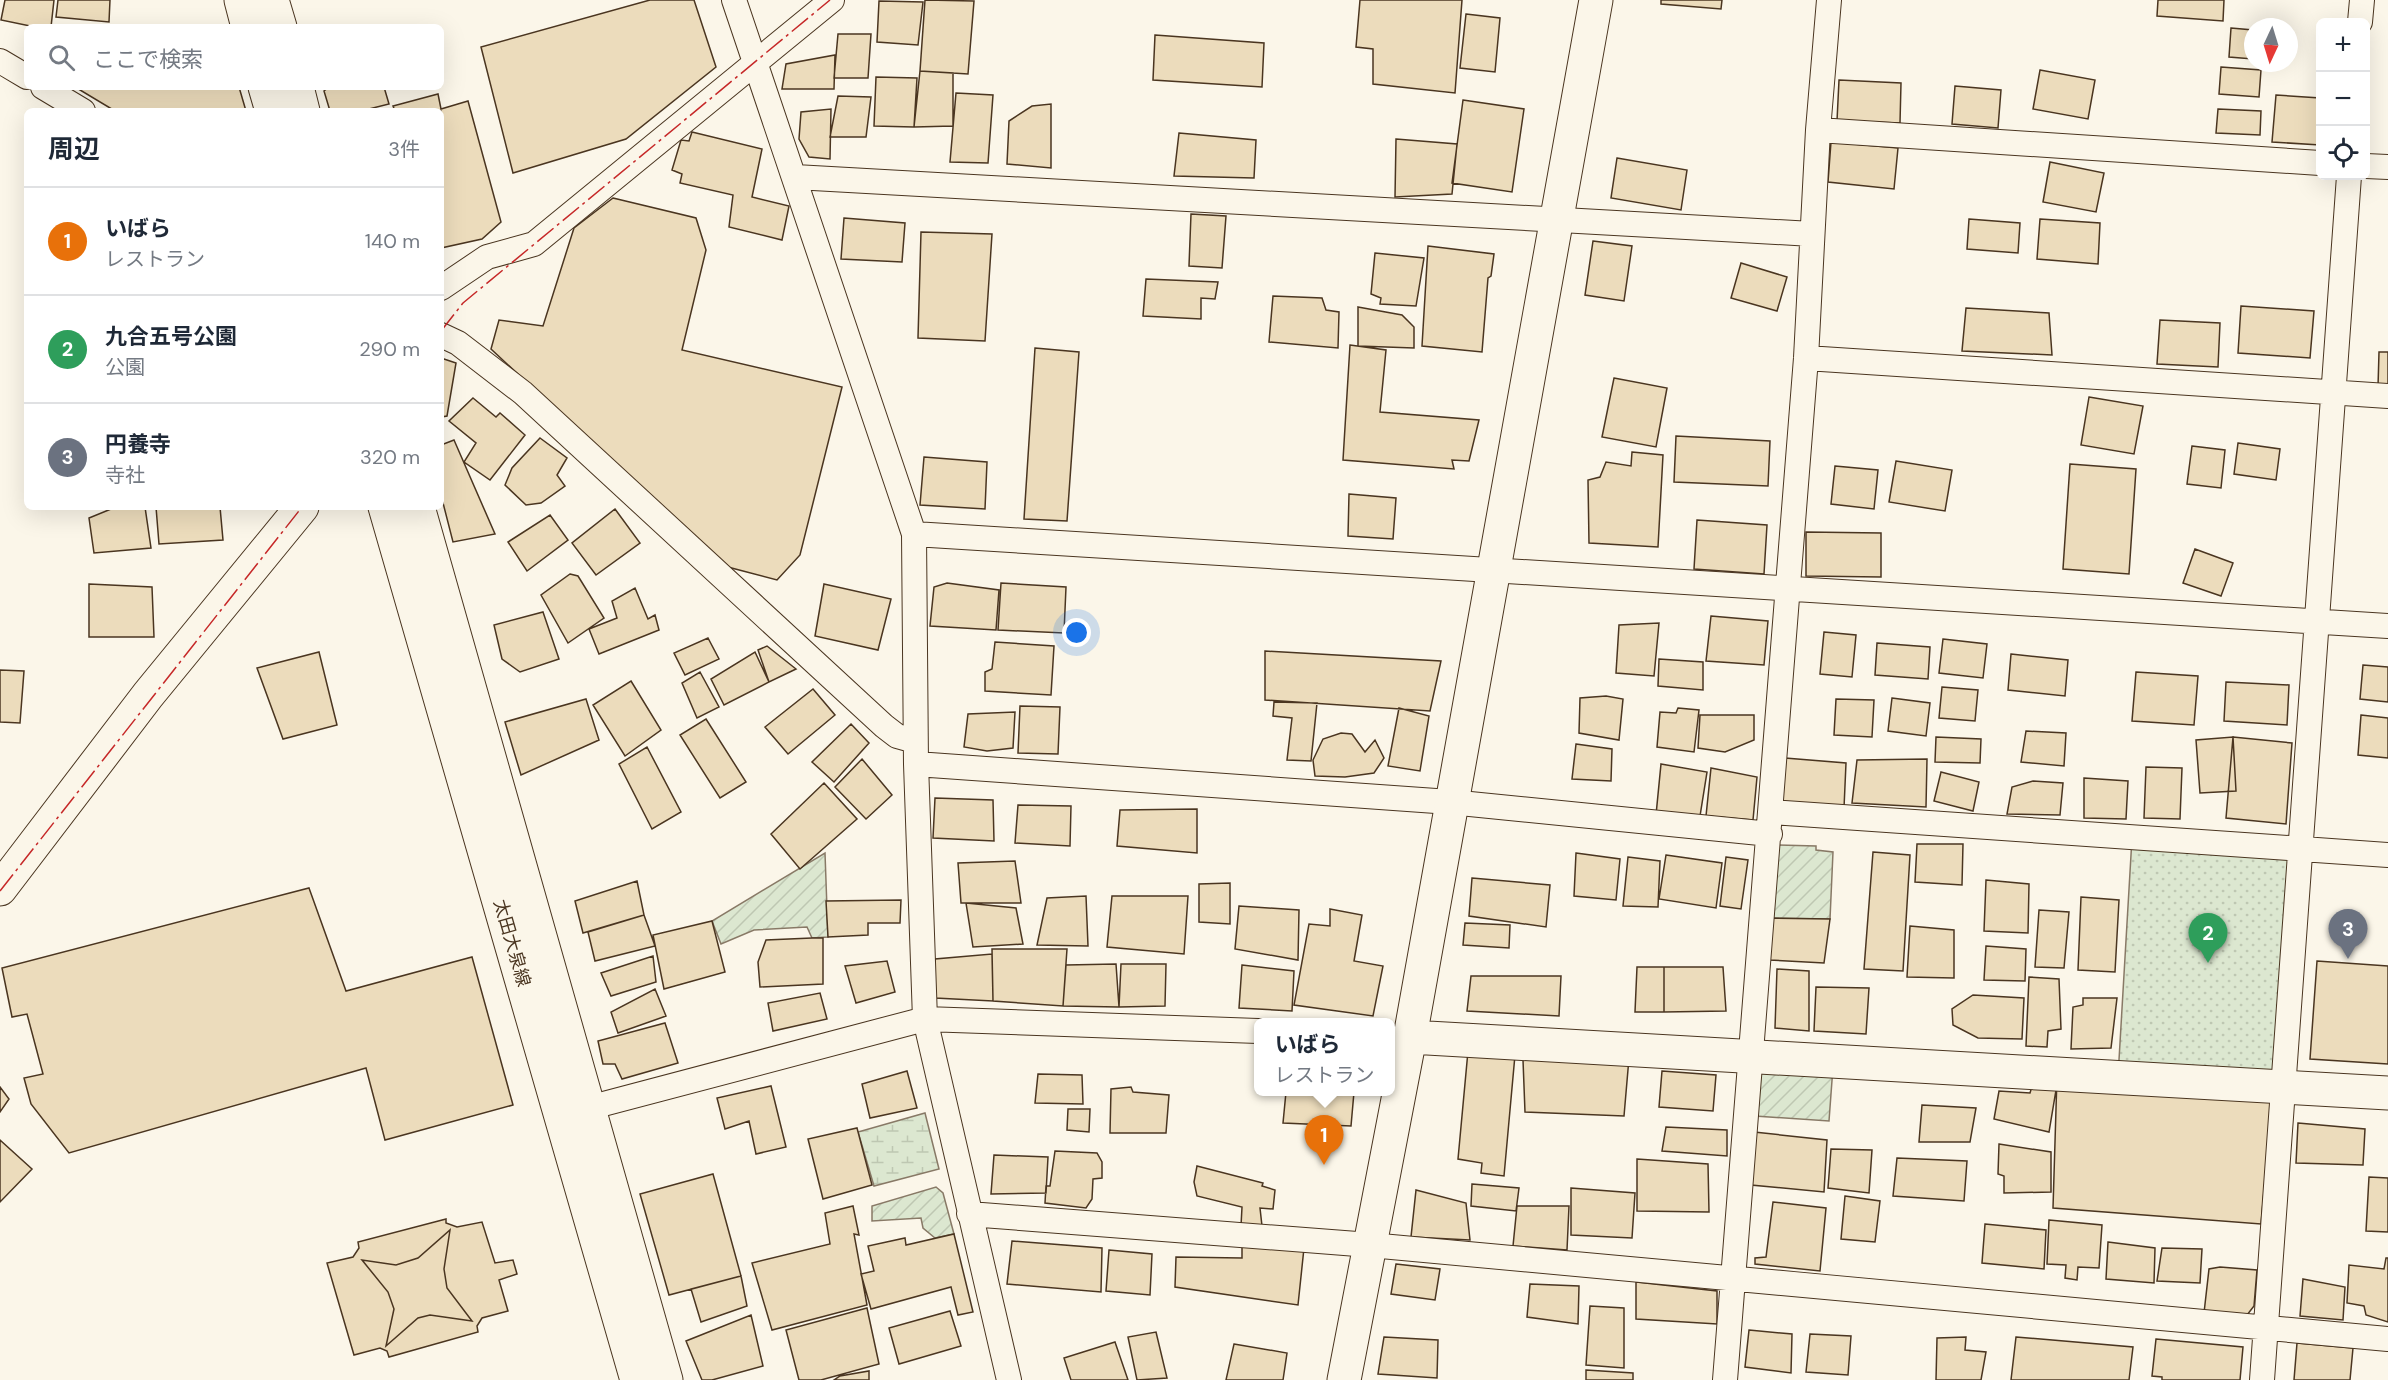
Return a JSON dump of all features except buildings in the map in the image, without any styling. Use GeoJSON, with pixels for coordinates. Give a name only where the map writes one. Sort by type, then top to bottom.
{"type":"FeatureCollection","features":[{"type":"Feature","properties":{"kind":"street"},"geometry":{"type":"LineString","coordinates":[[241,0],[247,24]]}},
{"type":"Feature","properties":{"kind":"street"},"geometry":{"type":"LineString","coordinates":[[272,0],[279,24]]}},
{"type":"Feature","properties":{"kind":"street"},"geometry":{"type":"LineString","coordinates":[[734,0],[914,534],[916,752],[925,1019],[1009,1380]]}},
{"type":"Feature","properties":{"kind":"street"},"geometry":{"type":"LineString","coordinates":[[444,286],[487,256],[534,244],[832,0]]}},
{"type":"Feature","properties":{"kind":"street"},"geometry":{"type":"LineString","coordinates":[[1395,1071],[1400,1036],[1450,802],[1494,569],[1596,0]]}},
{"type":"Feature","properties":{"kind":"street"},"geometry":{"type":"LineString","coordinates":[[1725,1380],[1806,358],[1818,130],[1829,0]]}},
{"type":"Feature","properties":{"kind":"street"},"geometry":{"type":"LineString","coordinates":[[2360,18],[2362,0]]}},
{"type":"Feature","properties":{"kind":"street"},"geometry":{"type":"LineString","coordinates":[[0,61],[24,76]]}},
{"type":"Feature","properties":{"kind":"street"},"geometry":{"type":"LineString","coordinates":[[48,90],[78,108]]}},
{"type":"Feature","properties":{"kind":"street"},"geometry":{"type":"LineString","coordinates":[[266,90],[271,108]]}},
{"type":"Feature","properties":{"kind":"street"},"geometry":{"type":"LineString","coordinates":[[298,90],[302,108]]}},
{"type":"Feature","properties":{"kind":"street"},"geometry":{"type":"LineString","coordinates":[[1818,130],[2316,163]]}},
{"type":"Feature","properties":{"kind":"street"},"geometry":{"type":"LineString","coordinates":[[2370,166],[2388,167]]}},
{"type":"Feature","properties":{"kind":"street"},"geometry":{"type":"LineString","coordinates":[[795,177],[1812,234]]}},
{"type":"Feature","properties":{"kind":"street"},"geometry":{"type":"LineString","coordinates":[[2262,1380],[2349,180]]}},
{"type":"Feature","properties":{"kind":"street"},"geometry":{"type":"LineString","coordinates":[[444,336],[458,343],[523,393],[884,726],[916,752],[1450,802],[1770,823],[2388,855]]}},
{"type":"Feature","properties":{"kind":"street"},"geometry":{"type":"LineString","coordinates":[[1806,358],[2388,396]]}},
{"type":"Feature","properties":{"kind":"street"},"geometry":{"type":"LineString","coordinates":[[0,889],[148,695],[300,510]]}},
{"type":"Feature","properties":{"kind":"street","name":"太田大泉線"},"geometry":{"type":"LineString","coordinates":[[386,510],[576,1112],[666,1380]]}},
{"type":"Feature","properties":{"kind":"street","name":"太田大泉線"},"geometry":{"type":"LineString","coordinates":[[419,510],[576,1112],[637,1380]]}},
{"type":"Feature","properties":{"kind":"street"},"geometry":{"type":"LineString","coordinates":[[914,534],[2388,626]]}},
{"type":"Feature","properties":{"kind":"street"},"geometry":{"type":"LineString","coordinates":[[576,1112],[925,1019],[1254,1031]]}},
{"type":"Feature","properties":{"kind":"street"},"geometry":{"type":"LineString","coordinates":[[1400,1036],[2388,1093]]}},
{"type":"Feature","properties":{"kind":"street"},"geometry":{"type":"LineString","coordinates":[[1344,1380],[1370,1245],[1391,1096]]}},
{"type":"Feature","properties":{"kind":"street"},"geometry":{"type":"LineString","coordinates":[[969,1214],[1370,1245],[2388,1340]]}},
{"type":"Feature","properties":{"kind":"green space"},"geometry":{"type":"Polygon","coordinates":[[[2132,838],[2300,850],[2283,1087],[2118,1077],[2132,838]]]}},
{"type":"Feature","properties":{"kind":"green space"},"geometry":{"type":"Polygon","coordinates":[[[1777,845],[1816,846],[1816,850],[1833,852],[1830,919],[1770,918],[1777,845]]]}},
{"type":"Feature","properties":{"kind":"green space"},"geometry":{"type":"Polygon","coordinates":[[[825,853],[828,937],[812,938],[807,927],[754,930],[721,944],[712,921],[825,853]]]}},
{"type":"Feature","properties":{"kind":"green space"},"geometry":{"type":"Polygon","coordinates":[[[1833,1067],[1829,1121],[1755,1116],[1759,1072],[1833,1067]]]}},
{"type":"Feature","properties":{"kind":"green space"},"geometry":{"type":"Polygon","coordinates":[[[925,1113],[939,1169],[874,1186],[858,1132],[925,1113]]]}},
{"type":"Feature","properties":{"kind":"green space"},"geometry":{"type":"Polygon","coordinates":[[[936,1187],[943,1193],[954,1234],[935,1238],[923,1228],[921,1218],[872,1221],[872,1206],[936,1187]]]}},
{"type":"Feature","properties":{"kind":"power"},"geometry":{"type":"LineString","coordinates":[[444,327],[463,303],[830,0]]}},
{"type":"Feature","properties":{"kind":"power"},"geometry":{"type":"LineString","coordinates":[[0,891],[300,510]]}},
{"type":"Feature","properties":{"kind":"place","name":"円養寺"},"geometry":{"type":"Point","coordinates":[2348,959]}},
{"type":"Feature","properties":{"kind":"place","name":"九合五号公園"},"geometry":{"type":"Point","coordinates":[2208,963]}},
{"type":"Feature","properties":{"kind":"place","name":"いばら"},"geometry":{"type":"Point","coordinates":[1324,1165]}}]}
